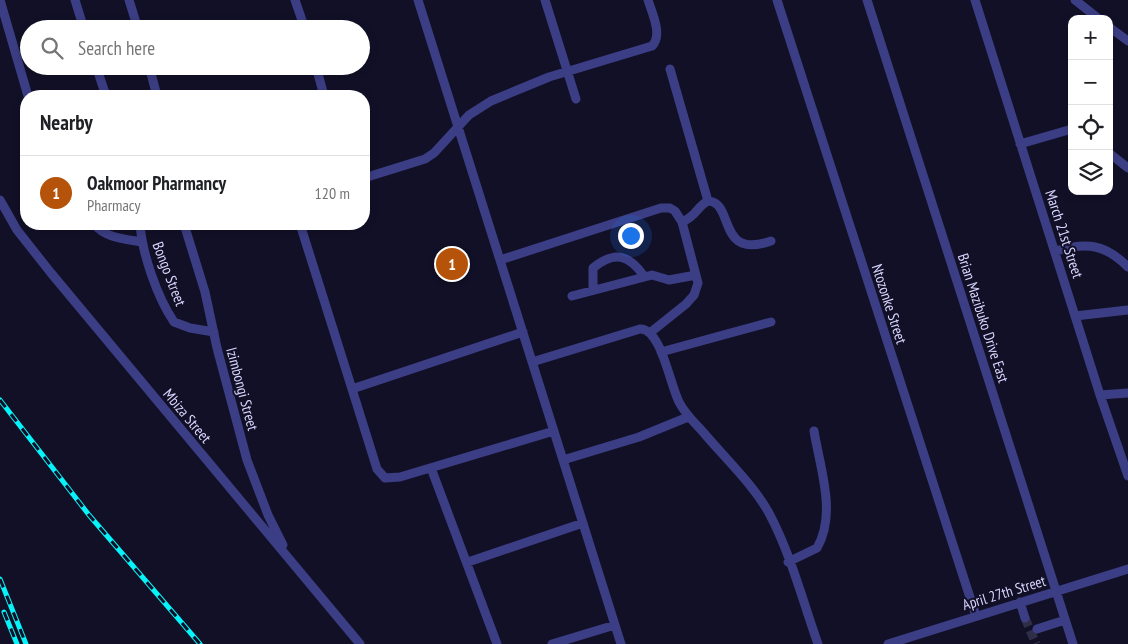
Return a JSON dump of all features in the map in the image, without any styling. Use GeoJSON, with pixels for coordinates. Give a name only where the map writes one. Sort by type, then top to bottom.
{"type":"FeatureCollection","features":[{"type":"Feature","properties":{"kind":"street"},"geometry":{"type":"LineString","coordinates":[[0,0],[20,69]]}},
{"type":"Feature","properties":{"kind":"street"},"geometry":{"type":"LineString","coordinates":[[75,0],[81,20]]}},
{"type":"Feature","properties":{"kind":"street"},"geometry":{"type":"LineString","coordinates":[[129,0],[135,20]]}},
{"type":"Feature","properties":{"kind":"street"},"geometry":{"type":"LineString","coordinates":[[295,0],[302,20]]}},
{"type":"Feature","properties":{"kind":"street"},"geometry":{"type":"LineString","coordinates":[[418,0],[621,644]]}},
{"type":"Feature","properties":{"kind":"street"},"geometry":{"type":"LineString","coordinates":[[545,0],[576,98]]}},
{"type":"Feature","properties":{"kind":"street"},"geometry":{"type":"LineString","coordinates":[[370,176],[425,159],[434,154],[469,116],[491,101],[567,72],[654,44],[657,33],[648,0]]}},
{"type":"Feature","properties":{"kind":"street","name":"Ntozonke Street"},"geometry":{"type":"LineString","coordinates":[[777,0],[976,616]]}},
{"type":"Feature","properties":{"kind":"street","name":"Brian Mazibuko Drive East"},"geometry":{"type":"LineString","coordinates":[[868,0],[1073,644]]}},
{"type":"Feature","properties":{"kind":"street","name":"March 21st Street"},"geometry":{"type":"LineString","coordinates":[[975,0],[1100,395],[1128,476]]}},
{"type":"Feature","properties":{"kind":"street"},"geometry":{"type":"LineString","coordinates":[[1075,0],[1094,15]]}},
{"type":"Feature","properties":{"kind":"street"},"geometry":{"type":"LineString","coordinates":[[1113,29],[1128,41]]}},
{"type":"Feature","properties":{"kind":"street"},"geometry":{"type":"LineString","coordinates":[[670,69],[708,202]]}},
{"type":"Feature","properties":{"kind":"street"},"geometry":{"type":"LineString","coordinates":[[22,75],[26,90]]}},
{"type":"Feature","properties":{"kind":"street"},"geometry":{"type":"LineString","coordinates":[[99,75],[104,90]]}},
{"type":"Feature","properties":{"kind":"street"},"geometry":{"type":"LineString","coordinates":[[151,75],[155,90]]}},
{"type":"Feature","properties":{"kind":"street"},"geometry":{"type":"LineString","coordinates":[[318,75],[322,90]]}},
{"type":"Feature","properties":{"kind":"street"},"geometry":{"type":"LineString","coordinates":[[1020,144],[1068,130]]}},
{"type":"Feature","properties":{"kind":"street"},"geometry":{"type":"LineString","coordinates":[[1113,156],[1128,168]]}},
{"type":"Feature","properties":{"kind":"street","name":"Mbiza Street"},"geometry":{"type":"LineString","coordinates":[[0,200],[17,230],[51,272],[360,644]]}},
{"type":"Feature","properties":{"kind":"street"},"geometry":{"type":"LineString","coordinates":[[682,222],[695,216],[701,205],[708,202],[715,203],[733,236],[739,242],[751,246],[771,241]]}},
{"type":"Feature","properties":{"kind":"street"},"geometry":{"type":"LineString","coordinates":[[500,260],[661,208],[670,208],[675,211],[682,222],[698,283],[694,295],[686,304],[651,332]]}},
{"type":"Feature","properties":{"kind":"street"},"geometry":{"type":"LineString","coordinates":[[100,230],[108,235],[142,242]]}},
{"type":"Feature","properties":{"kind":"street","name":"Bongo Street"},"geometry":{"type":"LineString","coordinates":[[141,230],[142,242],[162,299],[174,322],[190,328],[214,332]]}},
{"type":"Feature","properties":{"kind":"street","name":"Izimbongi Street"},"geometry":{"type":"LineString","coordinates":[[186,230],[205,292],[246,460],[268,514],[289,557]]}},
{"type":"Feature","properties":{"kind":"street"},"geometry":{"type":"LineString","coordinates":[[302,230],[377,469],[382,477],[388,479],[400,477],[554,431]]}},
{"type":"Feature","properties":{"kind":"street"},"geometry":{"type":"LineString","coordinates":[[1056,251],[1079,245],[1091,246],[1110,253],[1128,267]]}},
{"type":"Feature","properties":{"kind":"street"},"geometry":{"type":"LineString","coordinates":[[593,290],[592,268],[607,260],[623,257],[629,259],[644,276]]}},
{"type":"Feature","properties":{"kind":"street"},"geometry":{"type":"LineString","coordinates":[[572,296],[644,276],[658,275],[670,280],[696,275]]}},
{"type":"Feature","properties":{"kind":"street"},"geometry":{"type":"LineString","coordinates":[[1075,316],[1128,310]]}},
{"type":"Feature","properties":{"kind":"street"},"geometry":{"type":"LineString","coordinates":[[661,352],[771,322]]}},
{"type":"Feature","properties":{"kind":"street"},"geometry":{"type":"LineString","coordinates":[[532,362],[640,329],[646,329],[651,332],[657,341],[674,392],[688,417],[766,507],[818,644]]}},
{"type":"Feature","properties":{"kind":"street"},"geometry":{"type":"LineString","coordinates":[[352,389],[523,332]]}},
{"type":"Feature","properties":{"kind":"street"},"geometry":{"type":"LineString","coordinates":[[1100,395],[1128,393]]}},
{"type":"Feature","properties":{"kind":"street"},"geometry":{"type":"LineString","coordinates":[[563,460],[638,437],[688,417]]}},
{"type":"Feature","properties":{"kind":"street"},"geometry":{"type":"LineString","coordinates":[[788,562],[817,548],[825,530],[827,507],[814,431]]}},
{"type":"Feature","properties":{"kind":"street"},"geometry":{"type":"LineString","coordinates":[[430,468],[468,562],[497,644]]}},
{"type":"Feature","properties":{"kind":"street"},"geometry":{"type":"LineString","coordinates":[[468,562],[583,522]]}},
{"type":"Feature","properties":{"kind":"street","name":"April 27th Street"},"geometry":{"type":"LineString","coordinates":[[888,644],[1128,569]]}},
{"type":"Feature","properties":{"kind":"street"},"geometry":{"type":"LineString","coordinates":[[1020,602],[1025,618]]}},
{"type":"Feature","properties":{"kind":"street"},"geometry":{"type":"LineString","coordinates":[[1037,629],[1065,620]]}},
{"type":"Feature","properties":{"kind":"street"},"geometry":{"type":"LineString","coordinates":[[552,644],[615,625]]}},
{"type":"Feature","properties":{"kind":"tunnel"},"geometry":{"type":"LineString","coordinates":[[1025,618],[1036,644]]}},
{"type":"Feature","properties":{"kind":"railway"},"geometry":{"type":"LineString","coordinates":[[0,400],[89,515],[200,644]]}},
{"type":"Feature","properties":{"kind":"railway"},"geometry":{"type":"LineString","coordinates":[[0,579],[26,644]]}},
{"type":"Feature","properties":{"kind":"railway"},"geometry":{"type":"LineString","coordinates":[[4,612],[17,644]]}},
{"type":"Feature","properties":{"kind":"place","name":"Oakmoor Pharmancy"},"geometry":{"type":"Point","coordinates":[452,264]}}]}
